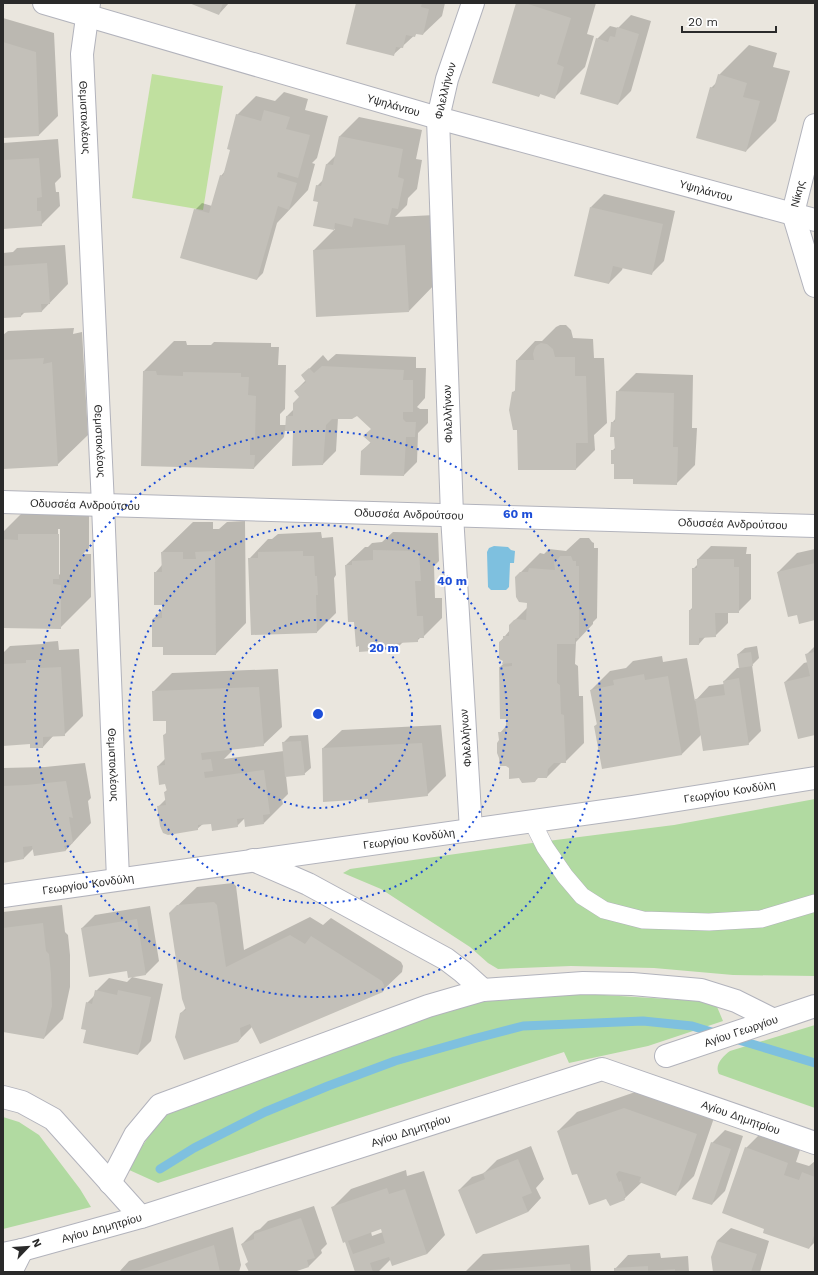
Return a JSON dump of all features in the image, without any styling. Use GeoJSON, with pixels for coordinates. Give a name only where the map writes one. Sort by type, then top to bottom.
{"type":"FeatureCollection","features":[{"type":"Feature","properties":{"kind":"street","name":"Υψηλάντου"},"geometry":{"type":"LineString","coordinates":[[44,3],[88,9],[438,118],[815,220]]}},
{"type":"Feature","properties":{"kind":"street","name":"Φιλελλήνων"},"geometry":{"type":"LineString","coordinates":[[471,830],[452,515],[438,118],[447,79],[473,3]]}},
{"type":"Feature","properties":{"kind":"street","name":"Θεμιστοκλέους"},"geometry":{"type":"LineString","coordinates":[[88,9],[82,54],[103,505],[118,879]]}},
{"type":"Feature","properties":{"kind":"street","name":"Νίκης"},"geometry":{"type":"LineString","coordinates":[[815,125],[793,213],[815,286]]}},
{"type":"Feature","properties":{"kind":"street","name":"Οδυσσέα Ανδρούτσου"},"geometry":{"type":"LineString","coordinates":[[3,502],[815,526]]}},
{"type":"Feature","properties":{"kind":"street","name":"Γεωργίου Κονδύλη"},"geometry":{"type":"LineString","coordinates":[[3,896],[633,807],[815,778]]}},
{"type":"Feature","properties":{"kind":"street"},"geometry":{"type":"LineString","coordinates":[[253,860],[308,884],[446,959],[464,972],[483,990]]}},
{"type":"Feature","properties":{"kind":"street"},"geometry":{"type":"LineString","coordinates":[[110,1183],[135,1135],[160,1105],[428,1006],[483,990],[583,983],[632,984],[701,990],[736,1001],[774,1020]]}},
{"type":"Feature","properties":{"kind":"street","name":"Αγίου Γεωργίου"},"geometry":{"type":"LineString","coordinates":[[675,1054],[815,1006]]}},
{"type":"Feature","properties":{"kind":"street","name":"Αγίου Δημητρίου"},"geometry":{"type":"LineString","coordinates":[[13,1252],[141,1217],[602,1069],[815,1143]]}},
{"type":"Feature","properties":{"kind":"street"},"geometry":{"type":"LineString","coordinates":[[3,1097],[22,1102],[53,1119],[141,1217]]}},
{"type":"Feature","properties":{"kind":"street"},"geometry":{"type":"LineString","coordinates":[[11,1272],[13,1252]]}},
{"type":"Feature","properties":{"kind":"lane"},"geometry":{"type":"LineString","coordinates":[[532,821],[545,848],[564,876],[582,896],[604,910],[643,920],[708,922],[760,919],[815,903]]}},
{"type":"Feature","properties":{"kind":"green space"},"geometry":{"type":"Polygon","coordinates":[[[152,74],[223,86],[203,210],[132,198],[152,74]]]}},
{"type":"Feature","properties":{"kind":"green space"},"geometry":{"type":"Polygon","coordinates":[[[815,799],[815,976],[733,975],[654,968],[571,966],[498,969],[488,963],[470,947],[381,889],[343,873],[350,869],[532,843],[674,825],[815,799]]]}},
{"type":"Feature","properties":{"kind":"green space"},"geometry":{"type":"Polygon","coordinates":[[[556,992],[715,1002],[723,1021],[648,1046],[569,1063],[564,1052],[158,1183],[127,1169],[165,1112],[357,1044],[450,1008],[474,1003],[556,992]]]}},
{"type":"Feature","properties":{"kind":"green space"},"geometry":{"type":"Polygon","coordinates":[[[815,1025],[815,1108],[719,1074],[718,1064],[730,1051],[815,1025]]]}},
{"type":"Feature","properties":{"kind":"green space"},"geometry":{"type":"Polygon","coordinates":[[[3,1117],[19,1122],[39,1135],[80,1189],[91,1207],[3,1229],[3,1117]]]}},
{"type":"Feature","properties":{"kind":"water"},"geometry":{"type":"Polygon","coordinates":[[[494,546],[508,547],[515,551],[514,563],[510,563],[509,587],[506,590],[491,590],[488,587],[487,552],[489,548],[494,546]]]}},
{"type":"Feature","properties":{"kind":"building"},"geometry":{"type":"Polygon","coordinates":[[[189,3],[223,3],[219,15],[189,3]]]}},
{"type":"Feature","properties":{"kind":"building"},"geometry":{"type":"Polygon","coordinates":[[[356,3],[422,3],[421,7],[429,9],[423,35],[416,34],[415,37],[406,35],[403,48],[396,47],[394,56],[346,44],[356,3]]]}},
{"type":"Feature","properties":{"kind":"building"},"geometry":{"type":"Polygon","coordinates":[[[516,3],[525,3],[571,18],[557,64],[564,67],[555,99],[540,94],[539,97],[492,83],[516,3]]]}},
{"type":"Feature","properties":{"kind":"building"},"geometry":{"type":"Polygon","coordinates":[[[617,27],[639,34],[618,105],[580,94],[596,38],[608,42],[610,36],[615,37],[617,27]]]}},
{"type":"Feature","properties":{"kind":"building"},"geometry":{"type":"Polygon","coordinates":[[[3,42],[36,52],[39,136],[3,138],[3,42]]]}},
{"type":"Feature","properties":{"kind":"building"},"geometry":{"type":"Polygon","coordinates":[[[718,74],[747,83],[743,97],[760,101],[746,152],[696,138],[710,87],[714,88],[718,74]]]}},
{"type":"Feature","properties":{"kind":"building"},"geometry":{"type":"Polygon","coordinates":[[[264,110],[290,117],[286,129],[310,135],[298,178],[278,172],[277,177],[297,183],[289,210],[278,206],[257,280],[180,258],[194,209],[209,213],[220,175],[223,176],[230,150],[227,149],[236,114],[261,121],[264,110]]]}},
{"type":"Feature","properties":{"kind":"building"},"geometry":{"type":"Polygon","coordinates":[[[339,136],[403,149],[398,177],[404,179],[398,209],[392,208],[388,225],[354,218],[352,227],[335,223],[334,230],[313,226],[318,202],[313,201],[316,185],[321,186],[326,164],[333,165],[339,136]]]}},
{"type":"Feature","properties":{"kind":"building"},"geometry":{"type":"Polygon","coordinates":[[[39,158],[42,197],[37,198],[37,211],[41,211],[42,226],[3,229],[3,160],[39,158]]]}},
{"type":"Feature","properties":{"kind":"building"},"geometry":{"type":"Polygon","coordinates":[[[590,207],[663,224],[652,275],[613,266],[609,284],[574,276],[590,207]]]}},
{"type":"Feature","properties":{"kind":"building"},"geometry":{"type":"Polygon","coordinates":[[[405,245],[409,312],[316,317],[313,250],[405,245]]]}},
{"type":"Feature","properties":{"kind":"building"},"geometry":{"type":"Polygon","coordinates":[[[47,263],[50,304],[41,304],[42,312],[21,313],[21,317],[3,318],[3,266],[47,263]]]}},
{"type":"Feature","properties":{"kind":"building"},"geometry":{"type":"Polygon","coordinates":[[[541,343],[547,344],[553,349],[555,357],[575,357],[575,376],[586,376],[588,443],[576,443],[576,470],[518,470],[517,430],[513,430],[509,410],[512,392],[515,391],[516,360],[534,360],[534,350],[536,346],[541,343]]]}},
{"type":"Feature","properties":{"kind":"building"},"geometry":{"type":"Polygon","coordinates":[[[44,358],[43,364],[52,362],[58,466],[3,469],[3,360],[44,358]]]}},
{"type":"Feature","properties":{"kind":"building"},"geometry":{"type":"Polygon","coordinates":[[[322,366],[404,370],[403,380],[413,380],[413,412],[403,412],[403,419],[406,422],[416,422],[415,437],[406,437],[404,476],[360,475],[361,451],[371,443],[363,436],[371,429],[357,416],[352,419],[332,419],[326,425],[323,465],[292,466],[293,431],[285,431],[286,416],[293,416],[293,403],[299,397],[294,391],[306,382],[301,375],[309,368],[314,373],[322,366]]]}},
{"type":"Feature","properties":{"kind":"building"},"geometry":{"type":"Polygon","coordinates":[[[143,371],[156,371],[157,375],[183,376],[183,372],[241,373],[241,377],[249,377],[248,395],[256,396],[255,440],[250,440],[250,455],[255,455],[254,469],[141,466],[143,371]]]}},
{"type":"Feature","properties":{"kind":"building"},"geometry":{"type":"Polygon","coordinates":[[[616,391],[674,393],[673,447],[678,447],[677,485],[633,484],[633,479],[614,479],[614,464],[611,464],[611,450],[615,450],[614,437],[610,437],[611,422],[615,422],[616,391]]]}},
{"type":"Feature","properties":{"kind":"building"},"geometry":{"type":"Polygon","coordinates":[[[18,534],[59,534],[59,579],[53,579],[53,584],[61,585],[61,629],[3,628],[3,539],[18,540],[18,534]]]}},
{"type":"Feature","properties":{"kind":"building"},"geometry":{"type":"Polygon","coordinates":[[[373,550],[419,551],[421,581],[415,581],[417,616],[423,616],[424,638],[418,638],[418,642],[397,643],[398,649],[359,652],[359,646],[356,647],[354,622],[348,622],[345,565],[352,565],[352,561],[373,560],[373,550]]]}},
{"type":"Feature","properties":{"kind":"building"},"geometry":{"type":"Polygon","coordinates":[[[215,551],[216,655],[163,655],[163,647],[152,647],[152,619],[162,618],[162,605],[154,605],[154,572],[162,572],[161,552],[183,552],[183,559],[196,559],[195,552],[215,551]]]}},
{"type":"Feature","properties":{"kind":"building"},"geometry":{"type":"Polygon","coordinates":[[[303,551],[303,556],[314,556],[318,595],[316,595],[317,633],[251,635],[248,558],[258,558],[258,552],[303,551]]]}},
{"type":"Feature","properties":{"kind":"building"},"geometry":{"type":"Polygon","coordinates":[[[560,556],[571,556],[573,561],[576,561],[576,566],[579,566],[579,638],[575,638],[575,644],[557,644],[557,683],[560,685],[561,714],[564,715],[566,763],[554,763],[548,769],[547,778],[537,778],[535,782],[522,783],[519,778],[509,779],[509,768],[506,766],[500,766],[497,753],[497,743],[499,740],[498,732],[506,732],[506,719],[500,719],[499,667],[512,666],[512,663],[502,664],[503,661],[499,659],[499,642],[503,639],[503,636],[509,636],[509,625],[514,620],[526,620],[527,603],[519,602],[516,597],[515,577],[520,572],[528,572],[529,568],[555,570],[554,562],[560,556]]]}},
{"type":"Feature","properties":{"kind":"building"},"geometry":{"type":"Polygon","coordinates":[[[697,559],[734,559],[734,567],[739,567],[739,613],[715,613],[716,637],[699,638],[699,645],[689,645],[689,610],[692,610],[692,568],[697,568],[697,559]]]}},
{"type":"Feature","properties":{"kind":"building"},"geometry":{"type":"Polygon","coordinates":[[[815,563],[815,620],[799,624],[797,615],[788,617],[777,572],[815,563]]]}},
{"type":"Feature","properties":{"kind":"building"},"geometry":{"type":"Polygon","coordinates":[[[751,652],[753,666],[739,668],[737,654],[751,652]]]}},
{"type":"Feature","properties":{"kind":"building"},"geometry":{"type":"Polygon","coordinates":[[[815,652],[815,735],[798,739],[784,682],[810,676],[805,654],[815,652]]]}},
{"type":"Feature","properties":{"kind":"building"},"geometry":{"type":"Polygon","coordinates":[[[26,660],[40,660],[40,668],[61,667],[65,736],[43,737],[43,748],[30,748],[30,744],[3,746],[3,664],[26,663],[26,660]]]}},
{"type":"Feature","properties":{"kind":"building"},"geometry":{"type":"Polygon","coordinates":[[[644,674],[645,680],[668,676],[682,755],[602,769],[594,726],[597,725],[590,690],[614,685],[613,680],[644,674]]]}},
{"type":"Feature","properties":{"kind":"building"},"geometry":{"type":"Polygon","coordinates":[[[739,678],[749,745],[703,751],[695,699],[725,695],[723,681],[739,678]]]}},
{"type":"Feature","properties":{"kind":"building"},"geometry":{"type":"Polygon","coordinates":[[[259,687],[264,746],[201,753],[202,760],[211,759],[213,771],[204,772],[205,778],[264,770],[270,814],[263,815],[264,824],[245,827],[244,818],[237,819],[238,827],[212,831],[211,824],[198,825],[198,830],[168,835],[163,833],[160,826],[157,806],[166,805],[164,792],[167,791],[165,784],[159,785],[157,766],[165,765],[163,735],[166,734],[166,721],[153,721],[152,691],[259,687]]]}},
{"type":"Feature","properties":{"kind":"building"},"geometry":{"type":"Polygon","coordinates":[[[301,741],[305,775],[285,777],[282,742],[301,741]]]}},
{"type":"Feature","properties":{"kind":"building"},"geometry":{"type":"Polygon","coordinates":[[[422,743],[428,796],[368,803],[368,799],[323,802],[322,748],[422,743]]]}},
{"type":"Feature","properties":{"kind":"building"},"geometry":{"type":"Polygon","coordinates":[[[66,781],[73,818],[69,817],[73,843],[64,846],[66,851],[34,856],[32,846],[23,847],[24,859],[3,863],[3,786],[66,781]]]}},
{"type":"Feature","properties":{"kind":"building"},"geometry":{"type":"Polygon","coordinates":[[[214,902],[217,905],[226,967],[290,935],[305,944],[311,936],[382,981],[384,985],[383,992],[260,1044],[250,1024],[240,1028],[241,1038],[238,1042],[184,1060],[175,1037],[180,1013],[186,1010],[182,999],[169,913],[177,905],[214,902]]]}},
{"type":"Feature","properties":{"kind":"building"},"geometry":{"type":"Polygon","coordinates":[[[137,919],[146,975],[128,978],[127,971],[89,977],[81,928],[137,919]]]}},
{"type":"Feature","properties":{"kind":"building"},"geometry":{"type":"Polygon","coordinates":[[[43,923],[46,951],[49,954],[52,1006],[44,1039],[3,1032],[3,928],[43,923]]]}},
{"type":"Feature","properties":{"kind":"building"},"geometry":{"type":"Polygon","coordinates":[[[95,990],[117,995],[118,990],[151,997],[138,1055],[83,1043],[86,1030],[81,1029],[86,1002],[92,1004],[95,990]]]}},
{"type":"Feature","properties":{"kind":"building"},"geometry":{"type":"Polygon","coordinates":[[[624,1108],[697,1134],[676,1196],[639,1182],[641,1177],[619,1171],[616,1174],[619,1182],[621,1181],[626,1197],[624,1197],[625,1200],[610,1206],[606,1199],[589,1205],[577,1174],[572,1175],[557,1131],[624,1108]]]}},
{"type":"Feature","properties":{"kind":"building"},"geometry":{"type":"Polygon","coordinates":[[[711,1142],[731,1149],[712,1205],[692,1199],[711,1142]]]}},
{"type":"Feature","properties":{"kind":"building"},"geometry":{"type":"Polygon","coordinates":[[[745,1147],[788,1163],[784,1175],[799,1180],[802,1172],[815,1177],[815,1233],[809,1249],[763,1233],[764,1229],[722,1213],[745,1147]]]}},
{"type":"Feature","properties":{"kind":"building"},"geometry":{"type":"Polygon","coordinates":[[[518,1159],[532,1193],[522,1197],[528,1212],[476,1234],[458,1190],[485,1179],[483,1173],[518,1159]]]}},
{"type":"Feature","properties":{"kind":"building"},"geometry":{"type":"Polygon","coordinates":[[[387,1188],[389,1194],[405,1189],[427,1254],[392,1266],[389,1257],[370,1263],[373,1272],[355,1272],[345,1242],[343,1243],[331,1207],[387,1188]],[[381,1229],[348,1241],[353,1254],[385,1243],[381,1229]]]}},
{"type":"Feature","properties":{"kind":"building"},"geometry":{"type":"Polygon","coordinates":[[[301,1218],[315,1258],[307,1260],[309,1267],[294,1272],[249,1272],[245,1264],[248,1262],[241,1244],[254,1239],[254,1234],[301,1218]]]}},
{"type":"Feature","properties":{"kind":"building"},"geometry":{"type":"Polygon","coordinates":[[[717,1241],[757,1254],[751,1272],[713,1272],[711,1257],[717,1241]]]}},
{"type":"Feature","properties":{"kind":"building"},"geometry":{"type":"Polygon","coordinates":[[[214,1245],[220,1272],[134,1272],[214,1245]]]}},
{"type":"Feature","properties":{"kind":"building"},"geometry":{"type":"Polygon","coordinates":[[[570,1264],[571,1272],[479,1272],[479,1271],[570,1264]]]}},
{"type":"Feature","properties":{"kind":"building"},"geometry":{"type":"Polygon","coordinates":[[[648,1266],[648,1272],[614,1272],[614,1268],[648,1266]]]}},
{"type":"Feature","properties":{"kind":"building"},"geometry":{"type":"Polygon","coordinates":[[[675,1269],[675,1272],[649,1271],[675,1269]]]}},
{"type":"Feature","properties":{"kind":"waterway"},"geometry":{"type":"LineString","coordinates":[[160,1169],[194,1148],[265,1112],[328,1086],[395,1061],[523,1026],[643,1021],[692,1026],[718,1034]]}},
{"type":"Feature","properties":{"kind":"waterway"},"geometry":{"type":"LineString","coordinates":[[732,1038],[815,1063]]}}]}
